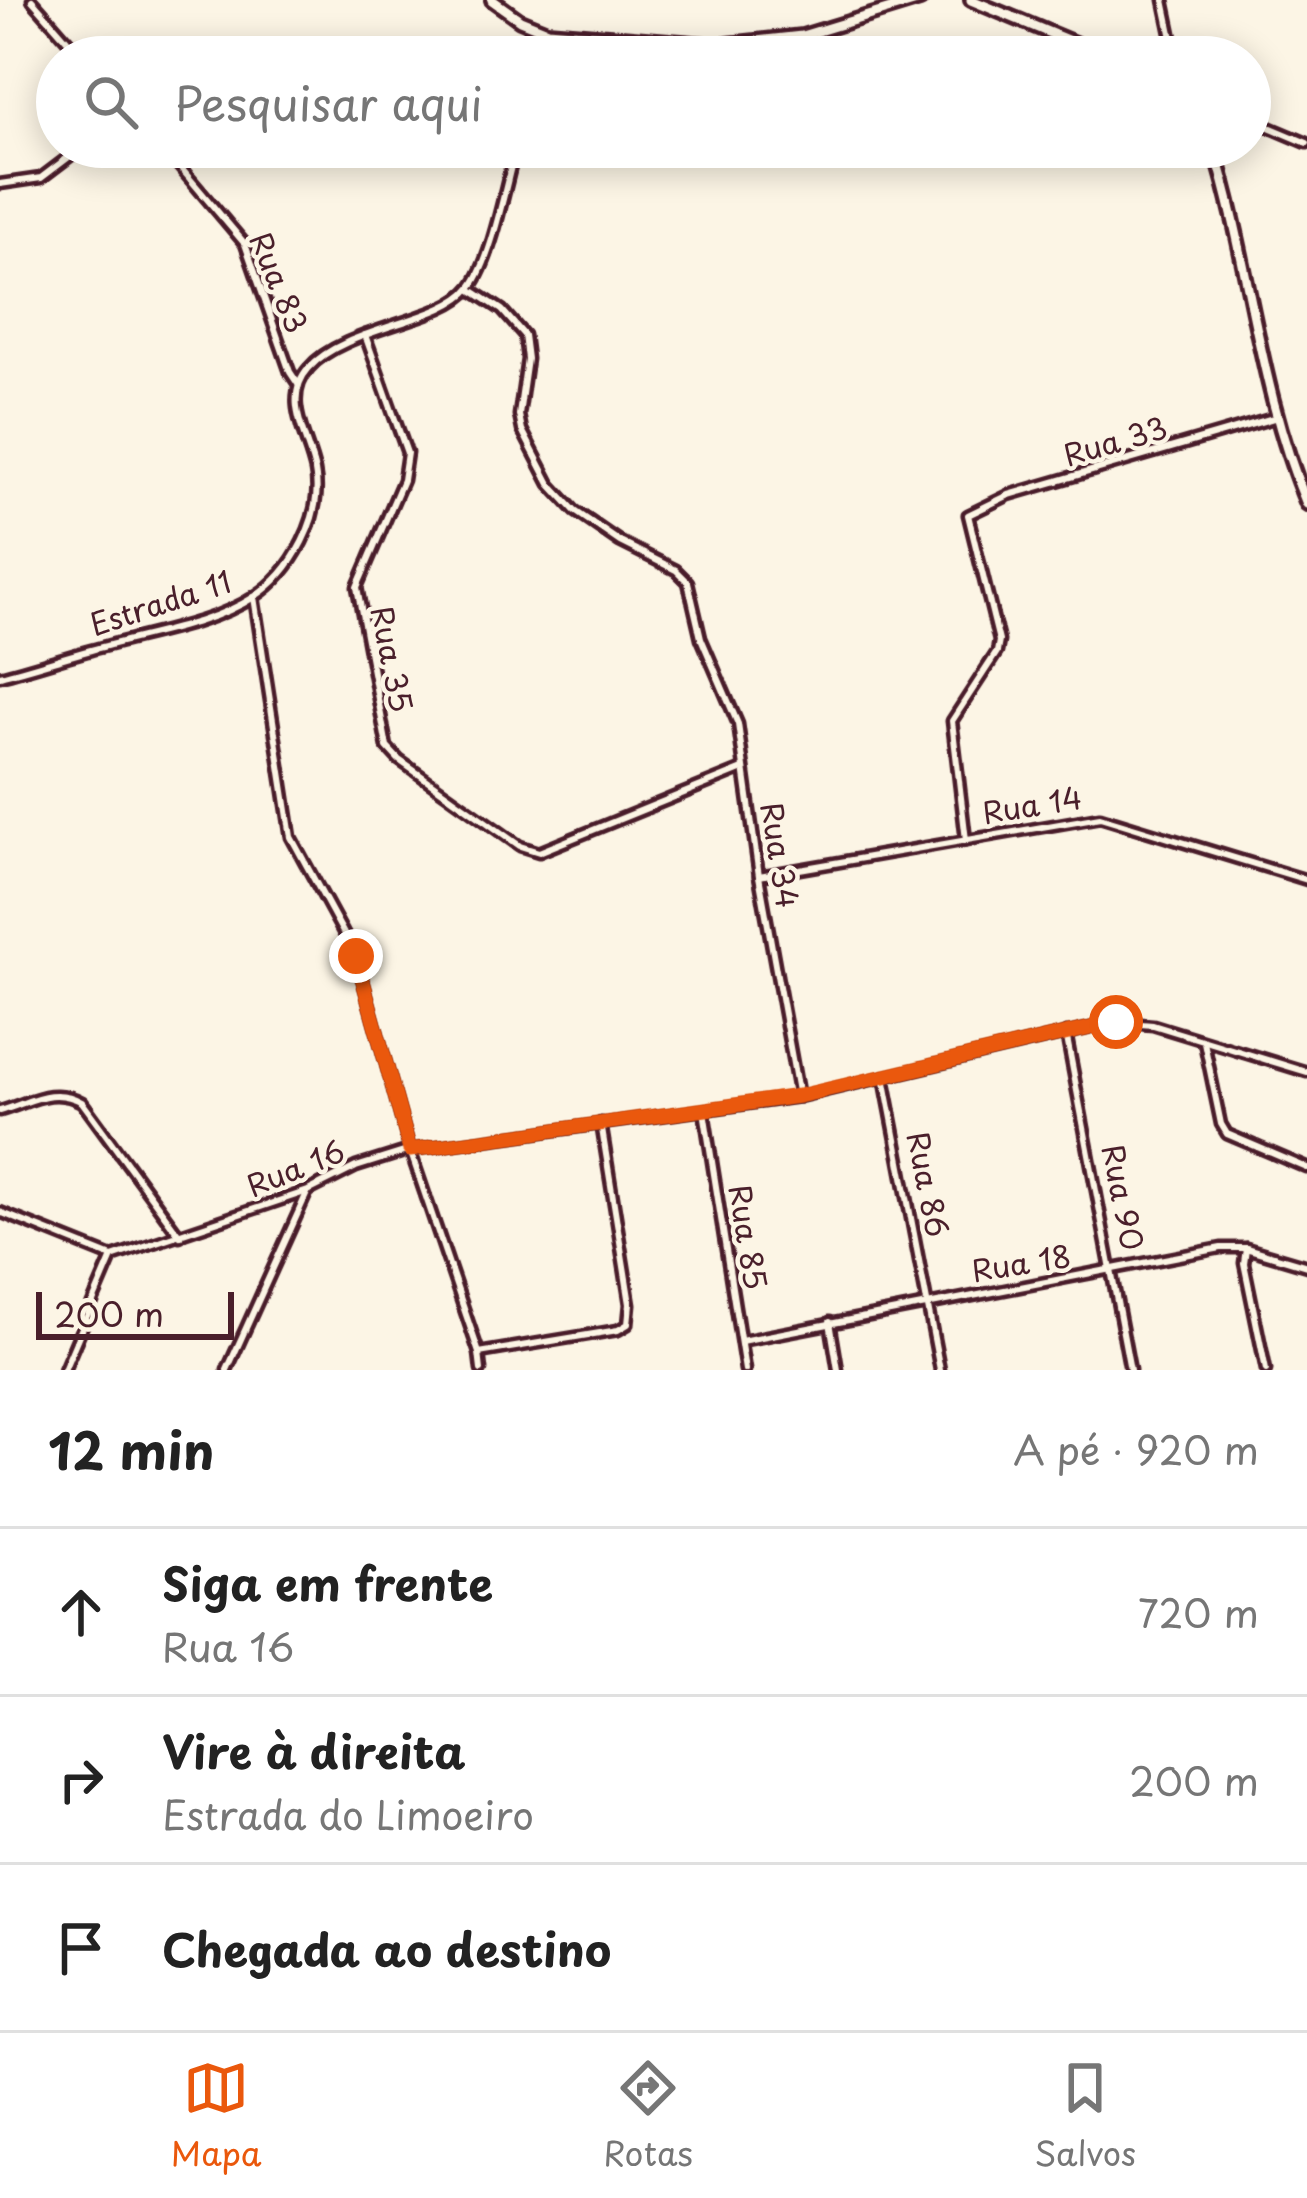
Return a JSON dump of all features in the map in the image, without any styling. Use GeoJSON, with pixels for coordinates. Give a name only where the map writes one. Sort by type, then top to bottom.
{"type":"FeatureCollection","features":[{"type":"Feature","properties":{"kind":"main road"},"geometry":{"type":"LineString","coordinates":[[492,0],[520,20],[547,31],[623,36]]}},
{"type":"Feature","properties":{"kind":"main road"},"geometry":{"type":"LineString","coordinates":[[802,36],[920,0]]}},
{"type":"Feature","properties":{"kind":"main road"},"geometry":{"type":"LineString","coordinates":[[971,0],[1058,36]]}},
{"type":"Feature","properties":{"kind":"main road"},"geometry":{"type":"LineString","coordinates":[[1220,168],[1240,239],[1277,417],[1307,504]]}},
{"type":"Feature","properties":{"kind":"street"},"geometry":{"type":"LineString","coordinates":[[32,0],[64,36]]}},
{"type":"Feature","properties":{"kind":"street"},"geometry":{"type":"LineString","coordinates":[[1164,0],[1172,36]]}},
{"type":"Feature","properties":{"kind":"street"},"geometry":{"type":"LineString","coordinates":[[546,36],[547,31]]}},
{"type":"Feature","properties":{"kind":"street"},"geometry":{"type":"LineString","coordinates":[[1271,128],[1307,143]]}},
{"type":"Feature","properties":{"kind":"street"},"geometry":{"type":"LineString","coordinates":[[0,184],[41,178],[54,168]]}},
{"type":"Feature","properties":{"kind":"street","name":"Rua 83"},"geometry":{"type":"LineString","coordinates":[[181,168],[244,244],[298,384]]}},
{"type":"Feature","properties":{"kind":"street"},"geometry":{"type":"LineString","coordinates":[[298,384],[318,358],[448,303],[470,289],[509,168]]}},
{"type":"Feature","properties":{"kind":"street","name":"Rua 34"},"geometry":{"type":"LineString","coordinates":[[470,289],[502,310],[528,345],[519,415],[540,469],[575,511],[620,542],[683,575],[692,594],[698,628],[738,724],[759,876],[799,1096]]}},
{"type":"Feature","properties":{"kind":"street","name":"Rua 35"},"geometry":{"type":"LineString","coordinates":[[365,335],[407,453],[404,480],[357,587],[382,728],[391,753],[520,846],[539,852],[743,769]]}},
{"type":"Feature","properties":{"kind":"street","name":"Estrada 11"},"geometry":{"type":"LineString","coordinates":[[0,676],[158,632],[254,597],[281,571],[315,509],[316,477],[298,417],[298,384]]}},
{"type":"Feature","properties":{"kind":"street","name":"Rua 33"},"geometry":{"type":"LineString","coordinates":[[966,840],[952,721],[997,652],[999,641],[968,514],[1009,495],[1277,417]]}},
{"type":"Feature","properties":{"kind":"street"},"geometry":{"type":"LineString","coordinates":[[254,597],[291,837],[356,956],[410,1150],[482,1370]]}},
{"type":"Feature","properties":{"kind":"street","name":"Rua 14"},"geometry":{"type":"LineString","coordinates":[[759,876],[1100,817],[1307,880]]}},
{"type":"Feature","properties":{"kind":"street","name":"Rua 16"},"geometry":{"type":"LineString","coordinates":[[112,1257],[180,1237],[410,1150],[799,1096],[1129,1021],[1307,1072]]}},
{"type":"Feature","properties":{"kind":"street","name":"Rua 90"},"geometry":{"type":"LineString","coordinates":[[1066,1033],[1130,1370]]}},
{"type":"Feature","properties":{"kind":"street"},"geometry":{"type":"LineString","coordinates":[[1203,1040],[1221,1124],[1234,1140],[1307,1168]]}},
{"type":"Feature","properties":{"kind":"street","name":"Rua 86"},"geometry":{"type":"LineString","coordinates":[[884,1077],[940,1370]]}},
{"type":"Feature","properties":{"kind":"street"},"geometry":{"type":"LineString","coordinates":[[0,1112],[45,1094],[82,1102],[180,1237]]}},
{"type":"Feature","properties":{"kind":"street","name":"Rua 85"},"geometry":{"type":"LineString","coordinates":[[704,1111],[745,1370]]}},
{"type":"Feature","properties":{"kind":"street"},"geometry":{"type":"LineString","coordinates":[[479,1353],[618,1330],[628,1324],[630,1304],[602,1124]]}},
{"type":"Feature","properties":{"kind":"street"},"geometry":{"type":"LineString","coordinates":[[227,1370],[308,1191]]}},
{"type":"Feature","properties":{"kind":"street"},"geometry":{"type":"LineString","coordinates":[[0,1212],[112,1257],[64,1370]]}},
{"type":"Feature","properties":{"kind":"street","name":"Rua 18"},"geometry":{"type":"LineString","coordinates":[[741,1341],[1221,1248],[1246,1248],[1307,1266]]}},
{"type":"Feature","properties":{"kind":"street"},"geometry":{"type":"LineString","coordinates":[[1246,1248],[1244,1263],[1266,1370]]}},
{"type":"Feature","properties":{"kind":"street"},"geometry":{"type":"LineString","coordinates":[[830,1322],[838,1370]]}},
{"type":"Feature","properties":{"kind":"route"},"geometry":{"type":"LineString","coordinates":[[356,956],[410,1150],[799,1096],[1116,1022]]}}]}
